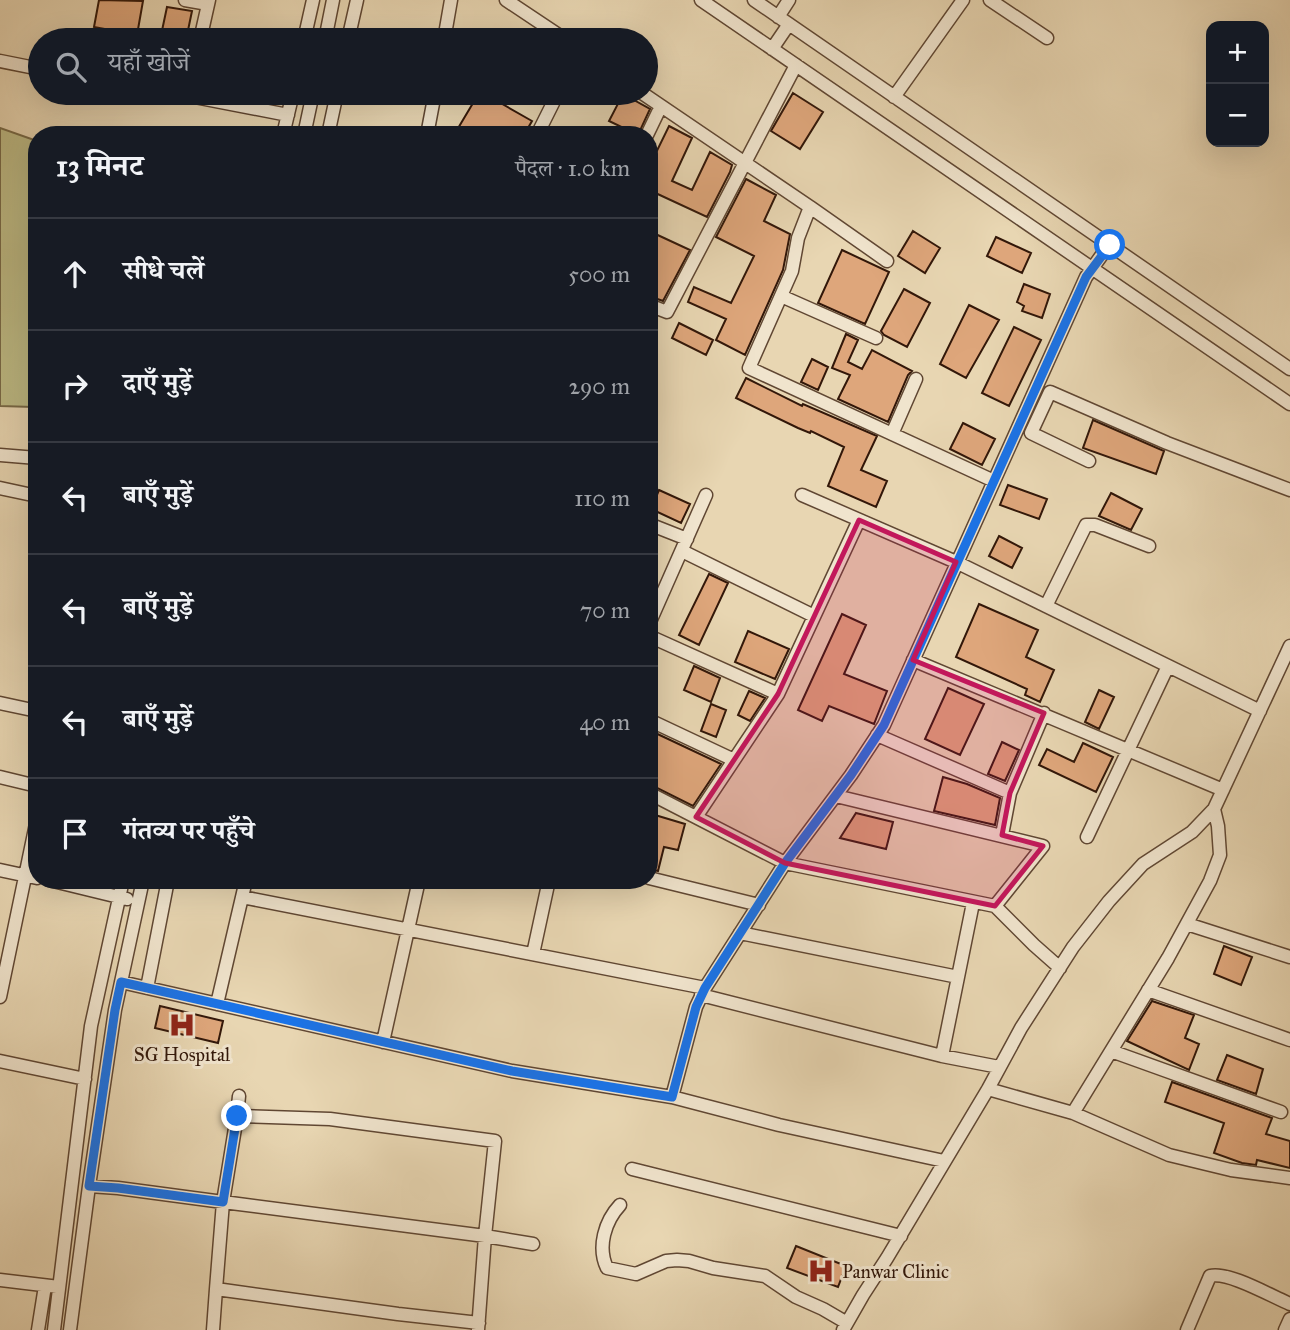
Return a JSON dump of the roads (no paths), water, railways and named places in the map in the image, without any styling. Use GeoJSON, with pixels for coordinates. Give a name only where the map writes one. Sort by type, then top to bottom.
{"type":"FeatureCollection","features":[{"type":"Feature","properties":{"kind":"street"},"geometry":{"type":"LineString","coordinates":[[185,0],[209,2],[203,28]]}},
{"type":"Feature","properties":{"kind":"street"},"geometry":{"type":"LineString","coordinates":[[307,28],[313,0]]}},
{"type":"Feature","properties":{"kind":"street"},"geometry":{"type":"LineString","coordinates":[[327,28],[333,0]]}},
{"type":"Feature","properties":{"kind":"street"},"geometry":{"type":"LineString","coordinates":[[351,28],[357,0]]}},
{"type":"Feature","properties":{"kind":"street"},"geometry":{"type":"LineString","coordinates":[[446,28],[451,0]]}},
{"type":"Feature","properties":{"kind":"street"},"geometry":{"type":"LineString","coordinates":[[506,0],[548,28]]}},
{"type":"Feature","properties":{"kind":"street"},"geometry":{"type":"LineString","coordinates":[[701,0],[1290,404]]}},
{"type":"Feature","properties":{"kind":"street"},"geometry":{"type":"LineString","coordinates":[[754,0],[1290,369]]}},
{"type":"Feature","properties":{"kind":"street"},"geometry":{"type":"LineString","coordinates":[[772,48],[784,21],[789,0]]}},
{"type":"Feature","properties":{"kind":"street"},"geometry":{"type":"LineString","coordinates":[[894,97],[962,0]]}},
{"type":"Feature","properties":{"kind":"street"},"geometry":{"type":"LineString","coordinates":[[990,0],[1047,37]]}},
{"type":"Feature","properties":{"kind":"street"},"geometry":{"type":"LineString","coordinates":[[0,61],[28,67]]}},
{"type":"Feature","properties":{"kind":"street"},"geometry":{"type":"LineString","coordinates":[[658,308],[667,312],[796,65]]}},
{"type":"Feature","properties":{"kind":"street"},"geometry":{"type":"LineString","coordinates":[[658,104],[887,261]]}},
{"type":"Feature","properties":{"kind":"street"},"geometry":{"type":"LineString","coordinates":[[241,105],[288,115]]}},
{"type":"Feature","properties":{"kind":"street"},"geometry":{"type":"LineString","coordinates":[[286,126],[290,105]]}},
{"type":"Feature","properties":{"kind":"street"},"geometry":{"type":"LineString","coordinates":[[306,126],[310,105]]}},
{"type":"Feature","properties":{"kind":"street"},"geometry":{"type":"LineString","coordinates":[[330,126],[334,105]]}},
{"type":"Feature","properties":{"kind":"street"},"geometry":{"type":"LineString","coordinates":[[429,126],[433,105]]}},
{"type":"Feature","properties":{"kind":"street"},"geometry":{"type":"LineString","coordinates":[[542,126],[552,105]]}},
{"type":"Feature","properties":{"kind":"street"},"geometry":{"type":"LineString","coordinates":[[651,126],[661,106]]}},
{"type":"Feature","properties":{"kind":"street"},"geometry":{"type":"LineString","coordinates":[[810,207],[798,238],[792,271],[749,368],[994,481]]}},
{"type":"Feature","properties":{"kind":"street"},"geometry":{"type":"LineString","coordinates":[[672,1097],[696,1007],[703,991],[785,863],[836,796],[884,725],[1086,277],[1110,245]]}},
{"type":"Feature","properties":{"kind":"street"},"geometry":{"type":"LineString","coordinates":[[781,296],[876,338]]}},
{"type":"Feature","properties":{"kind":"street"},"geometry":{"type":"LineString","coordinates":[[892,435],[916,379]]}},
{"type":"Feature","properties":{"kind":"street"},"geometry":{"type":"LineString","coordinates":[[1031,433],[1050,392],[1167,443],[1290,490]]}},
{"type":"Feature","properties":{"kind":"street"},"geometry":{"type":"LineString","coordinates":[[1018,427],[1088,461]]}},
{"type":"Feature","properties":{"kind":"street"},"geometry":{"type":"LineString","coordinates":[[0,455],[28,457]]}},
{"type":"Feature","properties":{"kind":"street"},"geometry":{"type":"LineString","coordinates":[[0,488],[28,494]]}},
{"type":"Feature","properties":{"kind":"street"},"geometry":{"type":"LineString","coordinates":[[658,601],[706,495]]}},
{"type":"Feature","properties":{"kind":"street"},"geometry":{"type":"LineString","coordinates":[[802,495],[956,562],[1260,710]]}},
{"type":"Feature","properties":{"kind":"street"},"geometry":{"type":"LineString","coordinates":[[696,817],[778,694],[859,520]]}},
{"type":"Feature","properties":{"kind":"street"},"geometry":{"type":"LineString","coordinates":[[1046,606],[1086,525],[1095,525],[1149,546]]}},
{"type":"Feature","properties":{"kind":"street"},"geometry":{"type":"LineString","coordinates":[[658,529],[814,616]]}},
{"type":"Feature","properties":{"kind":"street"},"geometry":{"type":"LineString","coordinates":[[658,640],[778,694]]}},
{"type":"Feature","properties":{"kind":"street"},"geometry":{"type":"LineString","coordinates":[[621,1205],[607,1226],[604,1238],[602,1258],[607,1268],[636,1274],[666,1261],[677,1260],[765,1276],[796,1297],[823,1309],[845,1326],[988,1089],[1021,1028],[1073,947],[1109,901],[1143,864],[1192,832],[1214,809],[1290,646]]}},
{"type":"Feature","properties":{"kind":"street"},"geometry":{"type":"LineString","coordinates":[[913,660],[1223,790]]}},
{"type":"Feature","properties":{"kind":"street"},"geometry":{"type":"LineString","coordinates":[[1087,837],[1168,666]]}},
{"type":"Feature","properties":{"kind":"street"},"geometry":{"type":"LineString","coordinates":[[0,703],[28,709]]}},
{"type":"Feature","properties":{"kind":"street"},"geometry":{"type":"LineString","coordinates":[[1002,835],[1010,793],[1044,713]]}},
{"type":"Feature","properties":{"kind":"street"},"geometry":{"type":"LineString","coordinates":[[658,724],[734,760]]}},
{"type":"Feature","properties":{"kind":"street"},"geometry":{"type":"LineString","coordinates":[[877,735],[1010,793]]}},
{"type":"Feature","properties":{"kind":"street"},"geometry":{"type":"LineString","coordinates":[[0,777],[28,784]]}},
{"type":"Feature","properties":{"kind":"street"},"geometry":{"type":"LineString","coordinates":[[836,796],[1043,846],[995,906]]}},
{"type":"Feature","properties":{"kind":"street"},"geometry":{"type":"LineString","coordinates":[[658,798],[785,863],[995,906],[1060,968]]}},
{"type":"Feature","properties":{"kind":"street"},"geometry":{"type":"LineString","coordinates":[[1073,1114],[1149,990],[1210,881],[1220,855],[1219,826],[1214,809]]}},
{"type":"Feature","properties":{"kind":"street"},"geometry":{"type":"LineString","coordinates":[[0,870],[28,875]]}},
{"type":"Feature","properties":{"kind":"street"},"geometry":{"type":"LineString","coordinates":[[658,880],[759,905]]}},
{"type":"Feature","properties":{"kind":"street"},"geometry":{"type":"LineString","coordinates":[[0,997],[28,888]]}},
{"type":"Feature","properties":{"kind":"street"},"geometry":{"type":"LineString","coordinates":[[86,889],[138,902]]}},
{"type":"Feature","properties":{"kind":"street"},"geometry":{"type":"LineString","coordinates":[[54,1330],[91,1026],[121,889]]}},
{"type":"Feature","properties":{"kind":"street"},"geometry":{"type":"LineString","coordinates":[[70,1330],[115,1010],[141,889]]}},
{"type":"Feature","properties":{"kind":"street"},"geometry":{"type":"LineString","coordinates":[[148,988],[166,889]]}},
{"type":"Feature","properties":{"kind":"street"},"geometry":{"type":"LineString","coordinates":[[217,1004],[244,889]]}},
{"type":"Feature","properties":{"kind":"street"},"geometry":{"type":"LineString","coordinates":[[383,1042],[417,889]]}},
{"type":"Feature","properties":{"kind":"street"},"geometry":{"type":"LineString","coordinates":[[533,954],[547,889]]}},
{"type":"Feature","properties":{"kind":"street"},"geometry":{"type":"LineString","coordinates":[[242,897],[533,954],[703,991],[942,1056],[999,1067]]}},
{"type":"Feature","properties":{"kind":"street"},"geometry":{"type":"LineString","coordinates":[[942,1056],[972,902]]}},
{"type":"Feature","properties":{"kind":"street"},"geometry":{"type":"LineString","coordinates":[[1187,924],[1290,957]]}},
{"type":"Feature","properties":{"kind":"street"},"geometry":{"type":"LineString","coordinates":[[740,933],[958,977]]}},
{"type":"Feature","properties":{"kind":"street"},"geometry":{"type":"LineString","coordinates":[[121,982],[512,1071],[672,1097],[779,1125],[944,1161]]}},
{"type":"Feature","properties":{"kind":"street"},"geometry":{"type":"LineString","coordinates":[[1149,990],[1290,1040]]}},
{"type":"Feature","properties":{"kind":"street"},"geometry":{"type":"LineString","coordinates":[[1111,1051],[1281,1112]]}},
{"type":"Feature","properties":{"kind":"street"},"geometry":{"type":"LineString","coordinates":[[0,1061],[85,1079]]}},
{"type":"Feature","properties":{"kind":"street"},"geometry":{"type":"LineString","coordinates":[[988,1089],[1073,1114],[1169,1155],[1231,1170],[1290,1178]]}},
{"type":"Feature","properties":{"kind":"street"},"geometry":{"type":"LineString","coordinates":[[214,1330],[223,1202],[239,1096]]}},
{"type":"Feature","properties":{"kind":"street"},"geometry":{"type":"LineString","coordinates":[[216,1289],[479,1326],[495,1141],[330,1119],[237,1116]]}},
{"type":"Feature","properties":{"kind":"street"},"geometry":{"type":"LineString","coordinates":[[632,1169],[901,1236]]}},
{"type":"Feature","properties":{"kind":"street"},"geometry":{"type":"LineString","coordinates":[[89,1186],[533,1244]]}},
{"type":"Feature","properties":{"kind":"street"},"geometry":{"type":"LineString","coordinates":[[1186,1330],[1210,1276],[1217,1274],[1230,1277],[1290,1304]]}},
{"type":"Feature","properties":{"kind":"street"},"geometry":{"type":"LineString","coordinates":[[0,1280],[59,1287]]}},
{"type":"Feature","properties":{"kind":"street"},"geometry":{"type":"LineString","coordinates":[[38,1330],[45,1286]]}},
{"type":"Feature","properties":{"kind":"street"},"geometry":{"type":"LineString","coordinates":[[1285,1330],[1290,1319]]}},
{"type":"Feature","properties":{"kind":"place","name":"SG Hospital"},"geometry":{"type":"Point","coordinates":[182,1025]}},
{"type":"Feature","properties":{"kind":"place","name":"Panwar Clinic"},"geometry":{"type":"Point","coordinates":[821,1271]}}]}
